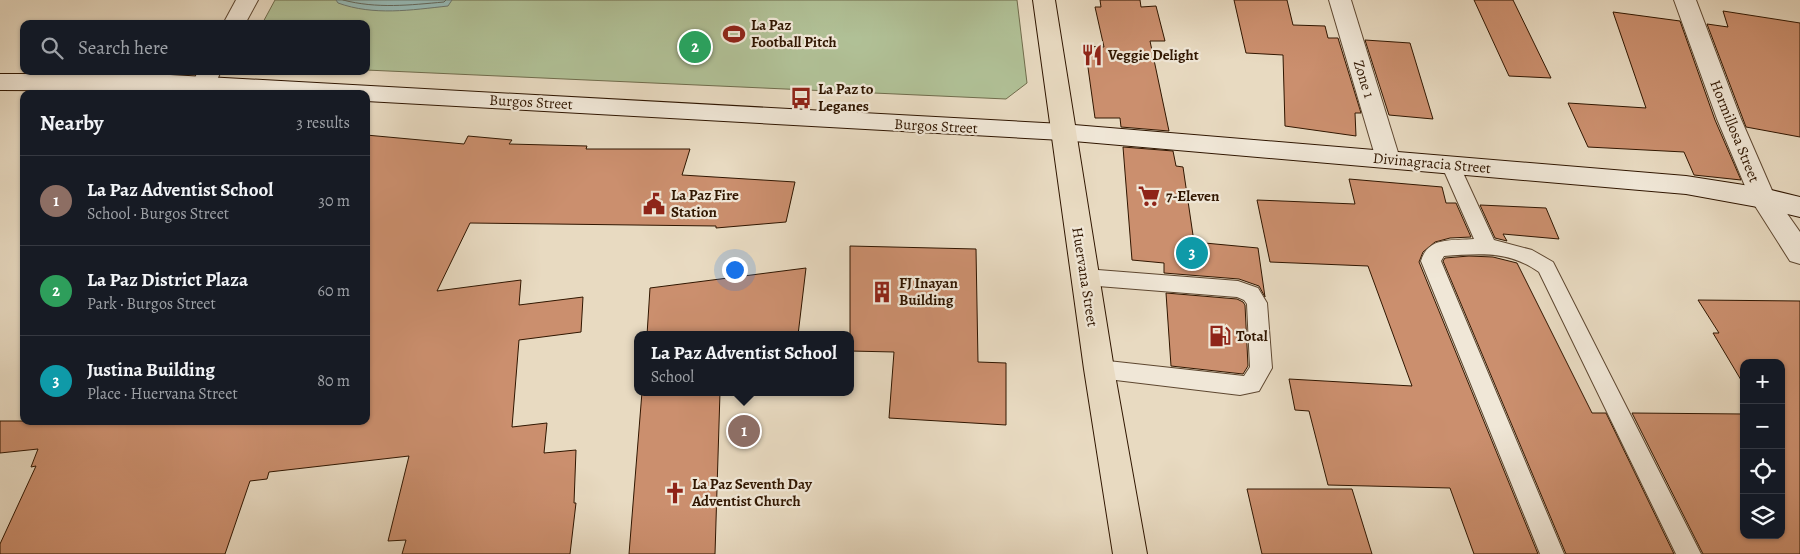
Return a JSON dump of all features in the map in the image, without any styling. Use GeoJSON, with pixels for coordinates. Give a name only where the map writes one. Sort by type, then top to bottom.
{"type":"FeatureCollection","features":[{"type":"Feature","properties":{"kind":"main road","name":"Huervana Street"},"geometry":{"type":"LineString","coordinates":[[1044,0],[1062,132],[1130,554]]}},
{"type":"Feature","properties":{"kind":"street"},"geometry":{"type":"LineString","coordinates":[[236,20],[247,0]]}},
{"type":"Feature","properties":{"kind":"street","name":"Zone 1"},"geometry":{"type":"LineString","coordinates":[[1340,0],[1388,159]]}},
{"type":"Feature","properties":{"kind":"street","name":"Hormillosa Street"},"geometry":{"type":"LineString","coordinates":[[1685,0],[1729,119],[1763,198],[1800,254]]}},
{"type":"Feature","properties":{"kind":"street","name":"Burgos Street"},"geometry":{"type":"LineString","coordinates":[[0,82],[152,82],[313,90]]}},
{"type":"Feature","properties":{"kind":"street","name":"Burgos Street"},"geometry":{"type":"LineString","coordinates":[[370,93],[1062,132]]}},
{"type":"Feature","properties":{"kind":"street","name":"Divinagracia Street"},"geometry":{"type":"LineString","coordinates":[[1062,132],[1686,185],[1763,198],[1800,207]]}},
{"type":"Feature","properties":{"kind":"lane"},"geometry":{"type":"LineString","coordinates":[[1450,164],[1487,246]]}},
{"type":"Feature","properties":{"kind":"lane"},"geometry":{"type":"LineString","coordinates":[[1552,554],[1431,262],[1433,254],[1439,249],[1487,246],[1519,252],[1534,258],[1546,267],[1689,554]]}},
{"type":"Feature","properties":{"kind":"lane"},"geometry":{"type":"LineString","coordinates":[[1085,277],[1238,289],[1251,294],[1257,303],[1261,368],[1251,384],[1240,386],[1099,369]]}},
{"type":"Feature","properties":{"kind":"green space"},"geometry":{"type":"Polygon","coordinates":[[[275,0],[1017,0],[1027,83],[1006,99],[370,70],[370,20],[264,20],[275,0]]]}},
{"type":"Feature","properties":{"kind":"water"},"geometry":{"type":"Polygon","coordinates":[[[336,0],[452,0],[448,6],[379,11],[352,7],[338,3],[336,0]]]}},
{"type":"Feature","properties":{"kind":"building"},"geometry":{"type":"Polygon","coordinates":[[[1100,0],[1140,0],[1141,7],[1156,6],[1165,41],[1150,41],[1169,131],[1121,127],[1120,118],[1095,118],[1085,46],[1104,47],[1095,7],[1101,7],[1100,0]]]}},
{"type":"Feature","properties":{"kind":"building"},"geometry":{"type":"Polygon","coordinates":[[[1234,0],[1287,0],[1293,25],[1325,26],[1328,38],[1338,38],[1361,113],[1355,113],[1356,136],[1285,126],[1283,55],[1246,53],[1234,0]]]}},
{"type":"Feature","properties":{"kind":"building"},"geometry":{"type":"Polygon","coordinates":[[[1474,0],[1513,0],[1551,78],[1509,76],[1474,0]]]}},
{"type":"Feature","properties":{"kind":"building"},"geometry":{"type":"Polygon","coordinates":[[[1723,11],[1800,23],[1800,137],[1746,127],[1707,24],[1728,27],[1723,11]]]}},
{"type":"Feature","properties":{"kind":"building"},"geometry":{"type":"Polygon","coordinates":[[[1613,12],[1680,21],[1715,120],[1741,180],[1694,175],[1684,152],[1588,147],[1568,103],[1646,108],[1613,12]]]}},
{"type":"Feature","properties":{"kind":"building"},"geometry":{"type":"Polygon","coordinates":[[[1365,40],[1410,43],[1433,119],[1389,115],[1365,40]]]}},
{"type":"Feature","properties":{"kind":"building"},"geometry":{"type":"Polygon","coordinates":[[[370,135],[464,144],[468,136],[512,140],[509,144],[587,146],[586,149],[690,149],[682,175],[795,182],[786,222],[716,228],[716,226],[470,223],[437,291],[521,280],[519,305],[583,297],[581,332],[519,340],[512,427],[547,423],[544,453],[576,450],[574,503],[576,503],[570,554],[402,554],[406,540],[388,541],[409,456],[269,472],[267,479],[250,481],[225,554],[0,554],[0,544],[36,466],[31,467],[38,449],[0,453],[0,421],[20,421],[20,425],[370,425],[370,135]]]}},
{"type":"Feature","properties":{"kind":"building"},"geometry":{"type":"Polygon","coordinates":[[[1123,147],[1173,151],[1176,166],[1183,167],[1194,242],[1258,248],[1265,297],[1259,286],[1239,279],[1164,273],[1164,263],[1132,260],[1123,147]]]}},
{"type":"Feature","properties":{"kind":"building"},"geometry":{"type":"Polygon","coordinates":[[[1349,179],[1442,187],[1446,203],[1456,203],[1471,237],[1450,238],[1435,242],[1423,252],[1419,262],[1538,554],[1474,554],[1450,488],[1328,485],[1309,411],[1295,410],[1289,379],[1412,386],[1368,266],[1270,262],[1257,200],[1355,204],[1349,179]]]}},
{"type":"Feature","properties":{"kind":"building"},"geometry":{"type":"Polygon","coordinates":[[[1480,205],[1546,208],[1559,239],[1503,234],[1507,241],[1495,238],[1480,205]]]}},
{"type":"Feature","properties":{"kind":"building","name":"FJ Inayan Building"},"geometry":{"type":"Polygon","coordinates":[[[850,246],[976,249],[978,362],[1006,363],[1006,425],[889,418],[894,352],[854,351],[854,331],[850,331],[850,246]]]}},
{"type":"Feature","properties":{"kind":"building"},"geometry":{"type":"Polygon","coordinates":[[[1493,257],[1517,263],[1592,413],[1606,413],[1674,554],[1566,554],[1443,261],[1445,258],[1493,257]]]}},
{"type":"Feature","properties":{"kind":"building"},"geometry":{"type":"Polygon","coordinates":[[[806,268],[798,331],[647,331],[650,288],[806,268]]]}},
{"type":"Feature","properties":{"kind":"building","name":"Total"},"geometry":{"type":"Polygon","coordinates":[[[1166,293],[1237,299],[1243,302],[1245,305],[1248,366],[1243,374],[1171,366],[1166,293]]]}},
{"type":"Feature","properties":{"kind":"building"},"geometry":{"type":"Polygon","coordinates":[[[1698,300],[1800,301],[1800,554],[1703,554],[1632,413],[1740,414],[1740,539],[1785,539],[1785,359],[1740,359],[1740,378],[1713,333],[1719,333],[1698,300]]]}},
{"type":"Feature","properties":{"kind":"building","name":"La Paz Seventh Day Adventist Church"},"geometry":{"type":"Polygon","coordinates":[[[642,396],[720,396],[715,554],[629,554],[642,396]]]}},
{"type":"Feature","properties":{"kind":"building"},"geometry":{"type":"Polygon","coordinates":[[[1247,489],[1352,489],[1372,554],[1262,554],[1247,489]]]}},
{"type":"Feature","properties":{"kind":"place","name":"La Paz Football Pitch"},"geometry":{"type":"Point","coordinates":[734,34]}},
{"type":"Feature","properties":{"kind":"place","name":"La Paz District Plaza"},"geometry":{"type":"Point","coordinates":[695,47]}},
{"type":"Feature","properties":{"kind":"place","name":"Veggie Delight"},"geometry":{"type":"Point","coordinates":[1092,55]}},
{"type":"Feature","properties":{"kind":"place","name":"La Paz to Leganes"},"geometry":{"type":"Point","coordinates":[801,98]}},
{"type":"Feature","properties":{"kind":"place","name":"7-Eleven"},"geometry":{"type":"Point","coordinates":[1149,196]}},
{"type":"Feature","properties":{"kind":"place","name":"La Paz Fire Station"},"geometry":{"type":"Point","coordinates":[654,204]}},
{"type":"Feature","properties":{"kind":"place","name":"Justina Building"},"geometry":{"type":"Point","coordinates":[1192,253]}},
{"type":"Feature","properties":{"kind":"place","name":"FJ Inayan Building"},"geometry":{"type":"Point","coordinates":[882,292]}},
{"type":"Feature","properties":{"kind":"place","name":"Total"},"geometry":{"type":"Point","coordinates":[1220,336]}},
{"type":"Feature","properties":{"kind":"place","name":"La Paz Adventist School"},"geometry":{"type":"Point","coordinates":[744,431]}},
{"type":"Feature","properties":{"kind":"place","name":"La Paz Seventh Day Adventist Church"},"geometry":{"type":"Point","coordinates":[675,493]}}]}
